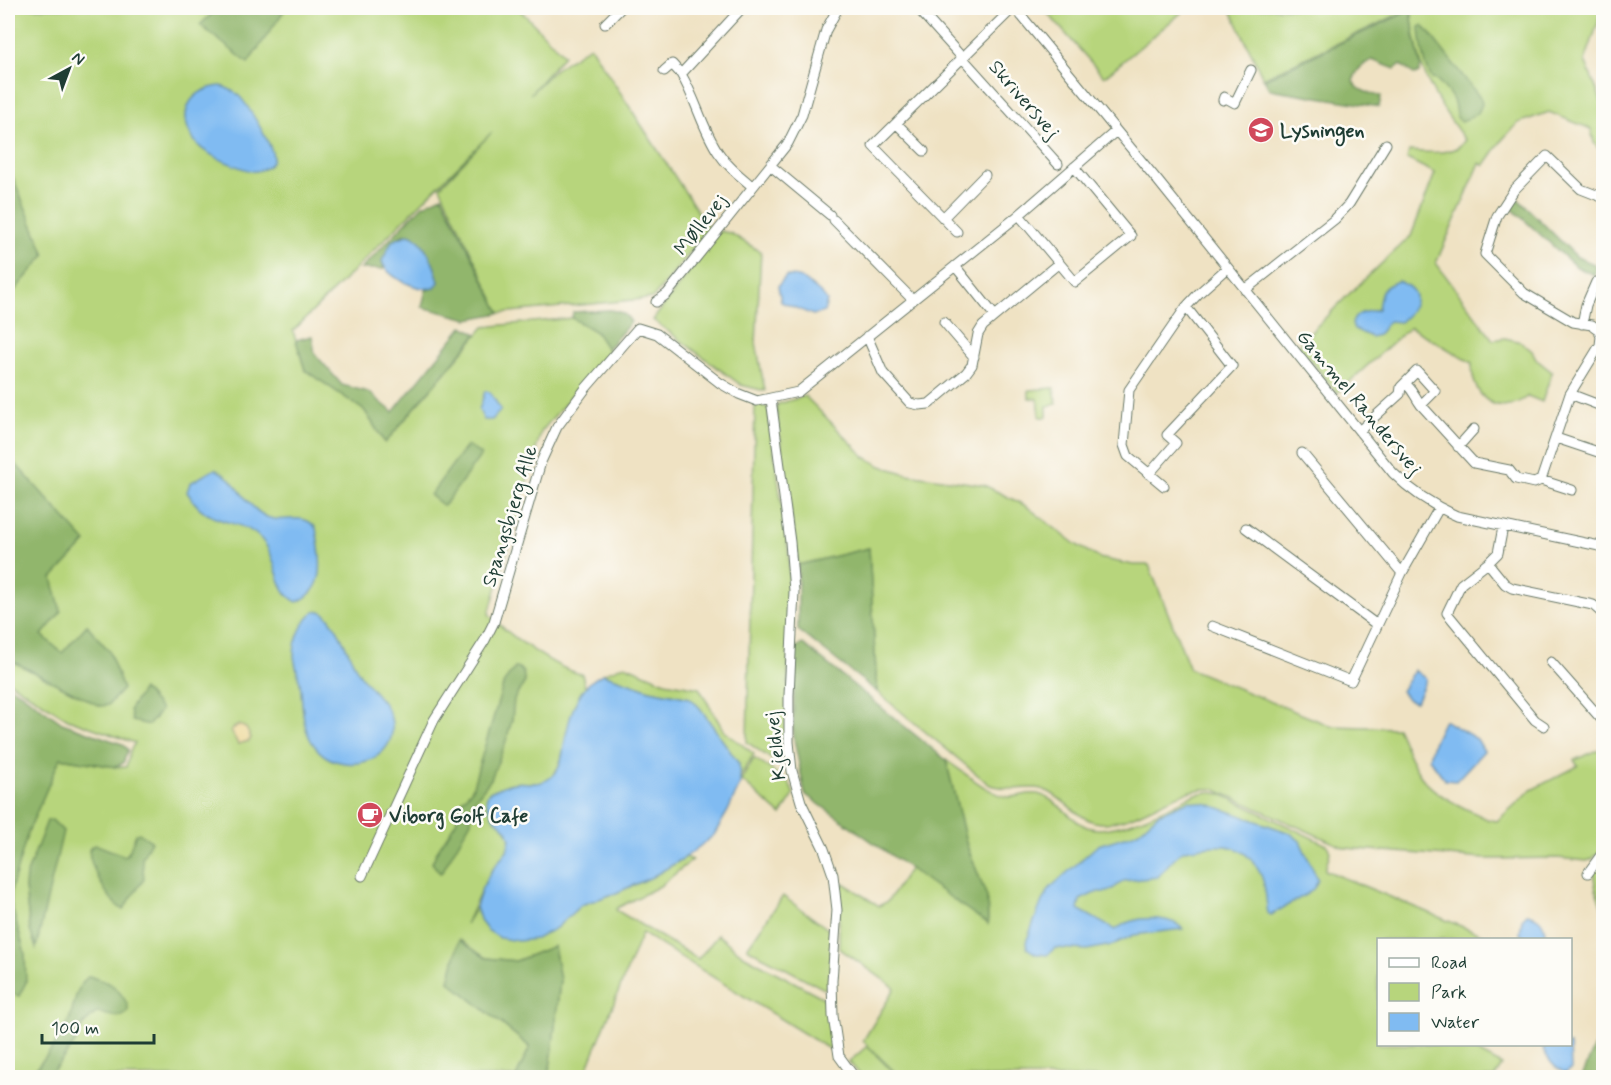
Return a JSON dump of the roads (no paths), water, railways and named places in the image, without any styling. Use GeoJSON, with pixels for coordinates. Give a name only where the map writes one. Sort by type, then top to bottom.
{"type":"FeatureCollection","features":[{"type":"Feature","properties":{"kind":"street"},"geometry":{"type":"LineString","coordinates":[[605,24],[621,8]]}},
{"type":"Feature","properties":{"kind":"street"},"geometry":{"type":"LineString","coordinates":[[681,74],[742,8]]}},
{"type":"Feature","properties":{"kind":"street","name":"Møllevej"},"geometry":{"type":"LineString","coordinates":[[656,302],[667,294],[788,143],[802,115],[826,30],[838,8]]}},
{"type":"Feature","properties":{"kind":"street","name":"Skriversvej"},"geometry":{"type":"LineString","coordinates":[[957,232],[873,146],[1014,8]]}},
{"type":"Feature","properties":{"kind":"street","name":"Gammel Randersvej"},"geometry":{"type":"LineString","coordinates":[[1014,8],[1407,487],[1439,508],[1466,519],[1604,547]]}},
{"type":"Feature","properties":{"kind":"street","name":"Skriversvej"},"geometry":{"type":"LineString","coordinates":[[922,13],[1058,164]]}},
{"type":"Feature","properties":{"kind":"street"},"geometry":{"type":"LineString","coordinates":[[664,71],[672,64],[681,74],[692,93],[718,153],[752,186]]}},
{"type":"Feature","properties":{"kind":"street"},"geometry":{"type":"LineString","coordinates":[[1222,100],[1224,96],[1235,103],[1251,70]]}},
{"type":"Feature","properties":{"kind":"street"},"geometry":{"type":"LineString","coordinates":[[897,124],[924,151]]}},
{"type":"Feature","properties":{"kind":"street","name":"Spangsbjerg Alle"},"geometry":{"type":"LineString","coordinates":[[362,876],[434,720],[494,622],[541,462],[557,427],[593,380],[638,328],[657,334],[720,383],[739,394],[757,401],[798,392],[1019,215],[1116,131]]}},
{"type":"Feature","properties":{"kind":"street"},"geometry":{"type":"LineString","coordinates":[[1245,290],[1335,219],[1349,204],[1386,144]]}},
{"type":"Feature","properties":{"kind":"street"},"geometry":{"type":"LineString","coordinates":[[1541,480],[1570,394],[1600,345],[1601,337],[1599,330],[1592,325],[1573,322],[1524,293],[1485,254],[1497,216],[1514,190],[1548,156],[1581,189],[1604,198]]}},
{"type":"Feature","properties":{"kind":"street"},"geometry":{"type":"LineString","coordinates":[[771,166],[832,218],[913,300]]}},
{"type":"Feature","properties":{"kind":"street"},"geometry":{"type":"LineString","coordinates":[[1019,215],[1075,282],[1131,236],[1074,167]]}},
{"type":"Feature","properties":{"kind":"street"},"geometry":{"type":"LineString","coordinates":[[943,218],[985,175]]}},
{"type":"Feature","properties":{"kind":"street"},"geometry":{"type":"LineString","coordinates":[[867,336],[883,373],[910,403],[929,404],[966,373],[972,365],[978,334],[983,326],[1059,263]]}},
{"type":"Feature","properties":{"kind":"street"},"geometry":{"type":"LineString","coordinates":[[955,266],[995,316]]}},
{"type":"Feature","properties":{"kind":"street"},"geometry":{"type":"LineString","coordinates":[[1164,486],[1128,456],[1124,445],[1129,390],[1186,307],[1227,268]]}},
{"type":"Feature","properties":{"kind":"street"},"geometry":{"type":"LineString","coordinates":[[1582,324],[1586,305],[1596,282]]}},
{"type":"Feature","properties":{"kind":"street"},"geometry":{"type":"LineString","coordinates":[[1149,474],[1176,443],[1167,435],[1232,366],[1186,307]]}},
{"type":"Feature","properties":{"kind":"street"},"geometry":{"type":"LineString","coordinates":[[944,322],[974,357]]}},
{"type":"Feature","properties":{"kind":"street"},"geometry":{"type":"LineString","coordinates":[[1359,431],[1400,394],[1401,387],[1417,371],[1435,392],[1421,405]]}},
{"type":"Feature","properties":{"kind":"street"},"geometry":{"type":"LineString","coordinates":[[1406,382],[1415,392],[1421,405],[1474,463],[1509,470],[1516,479],[1534,483],[1541,480],[1572,490]]}},
{"type":"Feature","properties":{"kind":"street"},"geometry":{"type":"LineString","coordinates":[[1570,394],[1604,407]]}},
{"type":"Feature","properties":{"kind":"street","name":"Kjeldvej"},"geometry":{"type":"LineString","coordinates":[[771,399],[790,542],[794,591],[789,695],[789,742],[792,771],[801,802],[824,849],[833,875],[837,910],[832,981],[833,1016],[839,1056],[855,1077]]}},
{"type":"Feature","properties":{"kind":"street"},"geometry":{"type":"LineString","coordinates":[[1458,447],[1474,429]]}},
{"type":"Feature","properties":{"kind":"street"},"geometry":{"type":"LineString","coordinates":[[1556,438],[1604,454]]}},
{"type":"Feature","properties":{"kind":"street"},"geometry":{"type":"LineString","coordinates":[[1302,453],[1402,573]]}},
{"type":"Feature","properties":{"kind":"street"},"geometry":{"type":"LineString","coordinates":[[1212,626],[1351,681],[1402,573],[1439,508]]}},
{"type":"Feature","properties":{"kind":"street"},"geometry":{"type":"LineString","coordinates":[[1503,527],[1498,553],[1461,584],[1447,613],[1535,720],[1544,726]]}},
{"type":"Feature","properties":{"kind":"street"},"geometry":{"type":"LineString","coordinates":[[1246,528],[1377,625]]}},
{"type":"Feature","properties":{"kind":"street"},"geometry":{"type":"LineString","coordinates":[[1488,563],[1505,584],[1512,588],[1593,606],[1600,612]]}},
{"type":"Feature","properties":{"kind":"street"},"geometry":{"type":"LineString","coordinates":[[1551,662],[1601,715]]}},
{"type":"Feature","properties":{"kind":"street"},"geometry":{"type":"LineString","coordinates":[[1588,873],[1604,851]]}},
{"type":"Feature","properties":{"kind":"water"},"geometry":{"type":"Polygon","coordinates":[[[221,86],[233,91],[241,98],[264,135],[273,158],[265,168],[252,171],[223,161],[202,149],[191,135],[186,116],[192,99],[209,88],[221,86]]]}},
{"type":"Feature","properties":{"kind":"water"},"geometry":{"type":"Polygon","coordinates":[[[409,234],[420,241],[435,268],[439,282],[435,288],[412,285],[396,278],[382,261],[392,241],[409,234]]]}},
{"type":"Feature","properties":{"kind":"water"},"geometry":{"type":"Polygon","coordinates":[[[786,276],[798,277],[821,293],[827,301],[824,312],[813,315],[781,302],[778,286],[786,276]]]}},
{"type":"Feature","properties":{"kind":"water"},"geometry":{"type":"Polygon","coordinates":[[[1398,281],[1406,285],[1415,295],[1414,306],[1406,317],[1400,322],[1389,321],[1378,335],[1371,337],[1354,329],[1352,324],[1356,316],[1378,309],[1382,291],[1398,281]]]}},
{"type":"Feature","properties":{"kind":"water"},"geometry":{"type":"Polygon","coordinates":[[[485,391],[490,392],[501,410],[492,420],[484,420],[479,410],[485,391]]]}},
{"type":"Feature","properties":{"kind":"water"},"geometry":{"type":"Polygon","coordinates":[[[215,469],[230,479],[253,507],[267,517],[279,520],[305,520],[316,528],[320,560],[319,580],[307,596],[297,602],[284,590],[271,556],[257,535],[245,528],[209,515],[192,499],[187,492],[190,483],[215,469]]]}},
{"type":"Feature","properties":{"kind":"water"},"geometry":{"type":"Polygon","coordinates":[[[315,611],[321,611],[332,622],[357,670],[385,705],[391,718],[392,734],[387,746],[378,756],[365,762],[351,764],[337,762],[324,755],[314,745],[307,731],[294,650],[297,637],[310,615],[315,611]]]}},
{"type":"Feature","properties":{"kind":"water"},"geometry":{"type":"Polygon","coordinates":[[[1414,670],[1426,679],[1416,702],[1408,700],[1401,691],[1414,670]]]}},
{"type":"Feature","properties":{"kind":"water"},"geometry":{"type":"Polygon","coordinates":[[[603,674],[650,690],[690,698],[700,708],[739,764],[740,784],[714,835],[686,857],[652,877],[581,905],[556,928],[536,939],[518,941],[500,938],[487,930],[481,922],[476,907],[482,888],[507,851],[510,839],[507,830],[493,817],[486,800],[488,793],[514,783],[546,781],[554,775],[560,763],[568,724],[575,704],[586,686],[603,674]]]}},
{"type":"Feature","properties":{"kind":"water"},"geometry":{"type":"Polygon","coordinates":[[[1444,720],[1477,739],[1484,751],[1456,781],[1445,780],[1429,758],[1444,720]]]}},
{"type":"Feature","properties":{"kind":"water"},"geometry":{"type":"Polygon","coordinates":[[[1189,801],[1208,804],[1290,833],[1300,841],[1318,880],[1314,888],[1271,915],[1268,913],[1262,878],[1248,856],[1226,846],[1188,849],[1177,856],[1158,877],[1124,881],[1108,892],[1097,892],[1080,900],[1078,909],[1115,930],[1125,923],[1151,919],[1166,920],[1183,929],[1134,935],[1112,945],[1087,950],[1055,948],[1047,955],[1036,954],[1027,948],[1026,942],[1042,901],[1051,887],[1098,845],[1131,835],[1158,814],[1189,801]]]}},
{"type":"Feature","properties":{"kind":"water"},"geometry":{"type":"Polygon","coordinates":[[[1527,914],[1538,918],[1545,930],[1545,935],[1542,938],[1526,938],[1520,934],[1522,919],[1527,914]]]}},
{"type":"Feature","properties":{"kind":"water"},"geometry":{"type":"Polygon","coordinates":[[[1546,1046],[1570,1046],[1571,1069],[1566,1073],[1555,1066],[1543,1049],[1546,1046]]]}},
{"type":"Feature","properties":{"kind":"place","name":"Lysningen"},"geometry":{"type":"Point","coordinates":[1261,130]}},
{"type":"Feature","properties":{"kind":"place","name":"Viborg Golf Cafe"},"geometry":{"type":"Point","coordinates":[370,815]}}]}
